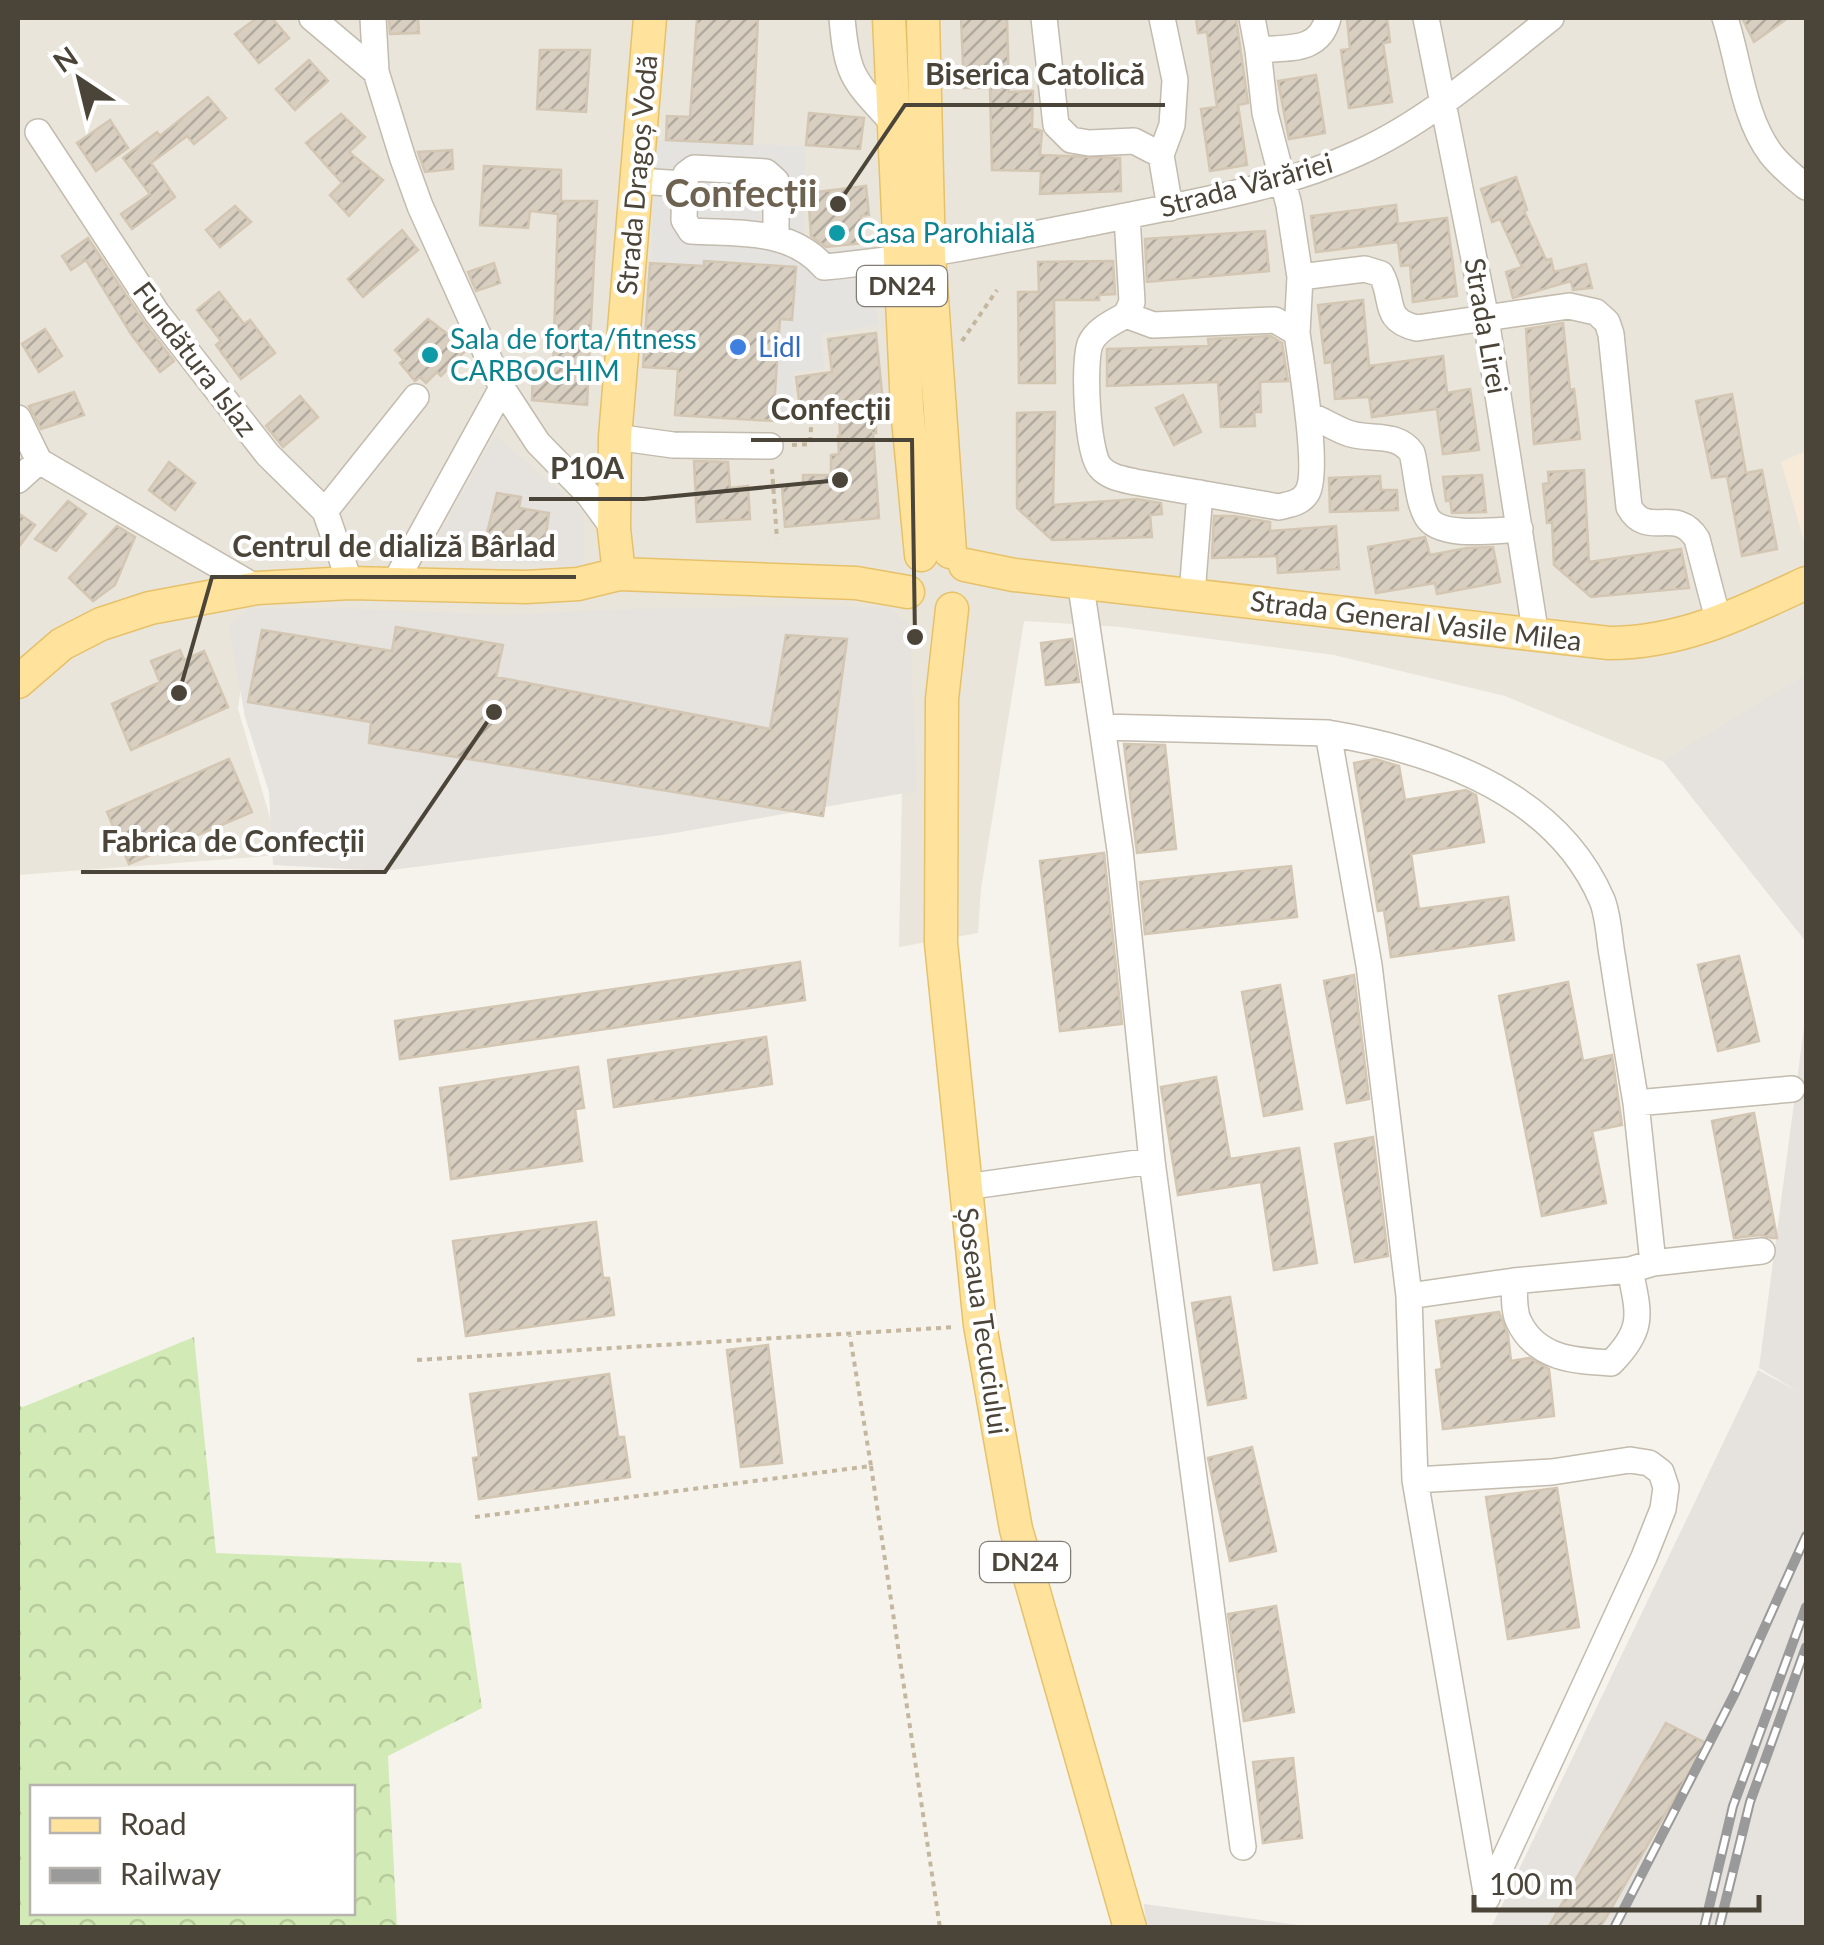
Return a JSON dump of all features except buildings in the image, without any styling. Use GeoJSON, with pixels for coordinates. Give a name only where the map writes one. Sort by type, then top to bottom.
{"type":"FeatureCollection","features":[{"type":"Feature","properties":{"kind":"main road","name":"Strada Dragoș Vodă"},"geometry":{"type":"LineString","coordinates":[[619,574],[614,528],[616,437],[650,18]]}},
{"type":"Feature","properties":{"kind":"main road","name":"DN24"},"geometry":{"type":"LineString","coordinates":[[890,18],[894,124],[935,360],[938,580]]}},
{"type":"Feature","properties":{"kind":"main road","name":"DN24"},"geometry":{"type":"LineString","coordinates":[[923,18],[907,408],[938,580]]}},
{"type":"Feature","properties":{"kind":"main road"},"geometry":{"type":"LineString","coordinates":[[18,682],[62,644],[102,624],[150,608],[256,588],[350,584],[526,587],[578,584],[619,574],[856,583],[938,580]]}},
{"type":"Feature","properties":{"kind":"main road","name":"Strada General Vasile Milea"},"geometry":{"type":"LineString","coordinates":[[938,580],[1014,575],[1080,580],[1536,636],[1642,643],[1695,632],[1806,583]]}},
{"type":"Feature","properties":{"kind":"main road","name":"Șoseaua Tecuciului"},"geometry":{"type":"LineString","coordinates":[[938,580],[942,698],[941,944],[980,1326],[1016,1530],[1130,1928]]}},
{"type":"Feature","properties":{"kind":"street"},"geometry":{"type":"LineString","coordinates":[[312,18],[376,72]]}},
{"type":"Feature","properties":{"kind":"street"},"geometry":{"type":"LineString","coordinates":[[373,18],[376,72],[420,206],[502,388],[538,443],[590,495],[614,528]]}},
{"type":"Feature","properties":{"kind":"street"},"geometry":{"type":"LineString","coordinates":[[842,18],[848,67],[894,124]]}},
{"type":"Feature","properties":{"kind":"street"},"geometry":{"type":"LineString","coordinates":[[1044,18],[1056,125],[1071,140],[1134,141],[1160,155]]}},
{"type":"Feature","properties":{"kind":"street"},"geometry":{"type":"LineString","coordinates":[[1162,18],[1173,60],[1172,125],[1160,155],[1170,208]]}},
{"type":"Feature","properties":{"kind":"street"},"geometry":{"type":"LineString","coordinates":[[1126,216],[1132,302],[1126,315],[1102,329],[1090,344],[1091,448],[1098,466],[1112,476],[1200,494],[1279,506],[1296,503],[1306,496],[1311,484],[1308,415],[1297,333],[1300,277],[1284,181],[1265,113],[1252,18]]}},
{"type":"Feature","properties":{"kind":"street"},"geometry":{"type":"LineString","coordinates":[[1258,50],[1313,42],[1324,32],[1328,18]]}},
{"type":"Feature","properties":{"kind":"street","name":"Strada Lirei"},"geometry":{"type":"LineString","coordinates":[[1426,18],[1486,318],[1536,636]]}},
{"type":"Feature","properties":{"kind":"street","name":"Strada Vărăriei"},"geometry":{"type":"LineString","coordinates":[[776,236],[811,252],[824,267],[915,257],[1170,208],[1284,181],[1360,153],[1444,101],[1550,18]]}},
{"type":"Feature","properties":{"kind":"street"},"geometry":{"type":"LineString","coordinates":[[1724,18],[1748,105],[1763,141],[1781,166],[1806,187]]}},
{"type":"Feature","properties":{"kind":"street","name":"Fundătura Islaz"},"geometry":{"type":"LineString","coordinates":[[38,132],[157,314],[268,455],[324,511],[350,584]]}},
{"type":"Feature","properties":{"kind":"street"},"geometry":{"type":"LineString","coordinates":[[694,168],[766,172],[776,181],[776,236],[691,231],[684,220],[685,184],[686,174],[694,168]]}},
{"type":"Feature","properties":{"kind":"street"},"geometry":{"type":"LineString","coordinates":[[638,181],[685,184]]}},
{"type":"Feature","properties":{"kind":"street"},"geometry":{"type":"LineString","coordinates":[[1300,277],[1365,269],[1381,274],[1394,318],[1417,328],[1569,306],[1596,312],[1606,322],[1630,507],[1642,522],[1670,521],[1691,529],[1719,623]]}},
{"type":"Feature","properties":{"kind":"street"},"geometry":{"type":"LineString","coordinates":[[1126,315],[1153,325],[1275,320],[1297,333]]}},
{"type":"Feature","properties":{"kind":"street"},"geometry":{"type":"LineString","coordinates":[[394,584],[502,388]]}},
{"type":"Feature","properties":{"kind":"street"},"geometry":{"type":"LineString","coordinates":[[324,511],[416,397]]}},
{"type":"Feature","properties":{"kind":"street"},"geometry":{"type":"LineString","coordinates":[[1308,415],[1351,435],[1380,437],[1407,446],[1426,515],[1434,526],[1458,530],[1520,529]]}},
{"type":"Feature","properties":{"kind":"street"},"geometry":{"type":"LineString","coordinates":[[18,418],[39,460],[256,588]]}},
{"type":"Feature","properties":{"kind":"street"},"geometry":{"type":"LineString","coordinates":[[616,437],[673,445],[770,446]]}},
{"type":"Feature","properties":{"kind":"street"},"geometry":{"type":"LineString","coordinates":[[18,480],[39,460]]}},
{"type":"Feature","properties":{"kind":"street"},"geometry":{"type":"LineString","coordinates":[[1192,594],[1200,494]]}},
{"type":"Feature","properties":{"kind":"street"},"geometry":{"type":"LineString","coordinates":[[1080,580],[1120,850],[1152,1161],[1243,1847]]}},
{"type":"Feature","properties":{"kind":"street"},"geometry":{"type":"LineString","coordinates":[[1102,727],[1328,733],[1387,743],[1483,780],[1538,813],[1577,852],[1603,903],[1636,1103],[1641,1266],[1639,1316],[1632,1342],[1611,1362],[1570,1361],[1535,1343],[1517,1319],[1514,1281]]}},
{"type":"Feature","properties":{"kind":"street"},"geometry":{"type":"LineString","coordinates":[[1328,733],[1370,965],[1409,1296],[1415,1480],[1487,1898],[1644,1557],[1663,1510],[1666,1487],[1661,1472],[1649,1463],[1630,1460],[1552,1472],[1415,1480]]}},
{"type":"Feature","properties":{"kind":"street"},"geometry":{"type":"LineString","coordinates":[[1636,1103],[1792,1089]]}},
{"type":"Feature","properties":{"kind":"street"},"geometry":{"type":"LineString","coordinates":[[965,1187],[1152,1161]]}},
{"type":"Feature","properties":{"kind":"street"},"geometry":{"type":"LineString","coordinates":[[1409,1296],[1762,1251]]}},
{"type":"Feature","properties":{"kind":"path"},"geometry":{"type":"LineString","coordinates":[[935,360],[953,354],[997,290]]}},
{"type":"Feature","properties":{"kind":"path"},"geometry":{"type":"LineString","coordinates":[[777,539],[770,446],[810,444],[812,412],[881,408]]}},
{"type":"Feature","properties":{"kind":"path"},"geometry":{"type":"LineString","coordinates":[[417,1360],[980,1326]]}},
{"type":"Feature","properties":{"kind":"path"},"geometry":{"type":"LineString","coordinates":[[850,1336],[940,1928]]}},
{"type":"Feature","properties":{"kind":"path"},"geometry":{"type":"LineString","coordinates":[[476,1517],[871,1466]]}},
{"type":"Feature","properties":{"kind":"shaded area"},"geometry":{"type":"Polygon","coordinates":[[[18,18],[1806,18],[1806,676],[1664,762],[1505,696],[1334,655],[1120,627],[1024,621],[981,889],[978,933],[899,947],[905,631],[249,622],[238,709],[281,855],[18,875],[18,18]]]}},
{"type":"Feature","properties":{"kind":"shaded area"},"geometry":{"type":"Polygon","coordinates":[[[655,140],[806,146],[804,237],[814,251],[871,246],[878,326],[821,334],[824,369],[793,373],[795,421],[773,421],[780,319],[792,319],[796,267],[704,261],[696,375],[677,373],[679,264],[651,261],[655,140]]]}},
{"type":"Feature","properties":{"kind":"shaded area"},"geometry":{"type":"Polygon","coordinates":[[[495,435],[584,512],[583,567],[426,558],[495,435]]]}},
{"type":"Feature","properties":{"kind":"shaded area"},"geometry":{"type":"Polygon","coordinates":[[[1806,451],[1806,548],[1781,462],[1806,451]]]}},
{"type":"Feature","properties":{"kind":"shaded area"},"geometry":{"type":"Polygon","coordinates":[[[251,608],[509,615],[891,608],[910,626],[917,791],[663,835],[384,871],[273,865],[269,792],[245,717],[229,629],[229,624],[251,608]]]}},
{"type":"Feature","properties":{"kind":"shaded area"},"geometry":{"type":"Polygon","coordinates":[[[1806,675],[1806,942],[1663,761],[1806,675]]]}},
{"type":"Feature","properties":{"kind":"shaded area"},"geometry":{"type":"Polygon","coordinates":[[[1806,1012],[1806,1927],[1491,1928],[1758,1370],[1799,1392],[1759,1368],[1806,1012]]]}},
{"type":"Feature","properties":{"kind":"shaded area"},"geometry":{"type":"Polygon","coordinates":[[[1144,1904],[1313,1927],[1146,1927],[1144,1904]]]}},
{"type":"Feature","properties":{"kind":"green space"},"geometry":{"type":"Polygon","coordinates":[[[194,1337],[216,1553],[461,1563],[482,1708],[388,1756],[397,1927],[18,1927],[18,1405],[23,1407],[194,1337]]]}},
{"type":"Feature","properties":{"kind":"railway"},"geometry":{"type":"LineString","coordinates":[[1614,1928],[1735,1693],[1806,1536]]}},
{"type":"Feature","properties":{"kind":"railway"},"geometry":{"type":"LineString","coordinates":[[1704,1928],[1733,1806],[1806,1607]]}},
{"type":"Feature","properties":{"kind":"railway"},"geometry":{"type":"LineString","coordinates":[[1719,1928],[1750,1802],[1806,1647]]}},
{"type":"Feature","properties":{"kind":"place","name":"Biserica Catolică"},"geometry":{"type":"Point","coordinates":[838,204]}},
{"type":"Feature","properties":{"kind":"place","name":"Casa Parohială"},"geometry":{"type":"Point","coordinates":[837,233]}},
{"type":"Feature","properties":{"kind":"place","name":"Lidl"},"geometry":{"type":"Point","coordinates":[738,347]}},
{"type":"Feature","properties":{"kind":"place","name":"Sala de forta/fitness CARBOCHIM"},"geometry":{"type":"Point","coordinates":[430,355]}},
{"type":"Feature","properties":{"kind":"place","name":"P10A"},"geometry":{"type":"Point","coordinates":[840,480]}},
{"type":"Feature","properties":{"kind":"place","name":"Confecții"},"geometry":{"type":"Point","coordinates":[915,637]}},
{"type":"Feature","properties":{"kind":"place","name":"Centrul de dializă Bârlad"},"geometry":{"type":"Point","coordinates":[179,693]}},
{"type":"Feature","properties":{"kind":"place","name":"Fabrica de Confecții"},"geometry":{"type":"Point","coordinates":[494,712]}},
{"type":"Feature","properties":{"kind":"district","name":"Confecții"},"geometry":{"type":"Point","coordinates":[741,194]}}]}
